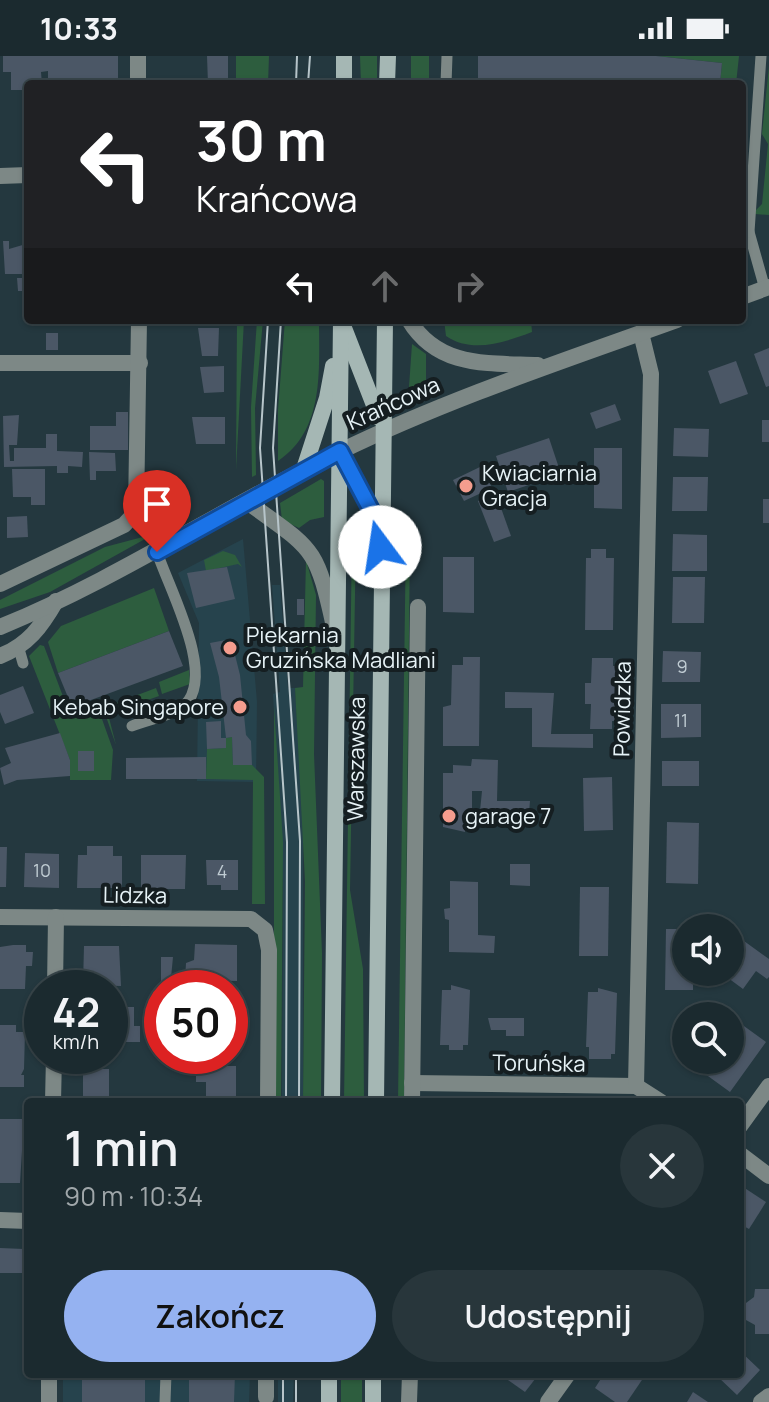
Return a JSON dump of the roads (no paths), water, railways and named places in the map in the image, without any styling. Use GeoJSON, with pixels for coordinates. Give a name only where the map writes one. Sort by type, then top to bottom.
{"type":"FeatureCollection","features":[{"type":"Feature","properties":{"kind":"main road"},"geometry":{"type":"LineString","coordinates":[[344,56],[344,80]]}},
{"type":"Feature","properties":{"kind":"main road"},"geometry":{"type":"LineString","coordinates":[[387,80],[388,56]]}},
{"type":"Feature","properties":{"kind":"main road"},"geometry":{"type":"LineString","coordinates":[[304,469],[327,398],[340,324]]}},
{"type":"Feature","properties":{"kind":"main road","name":"Warszawska"},"geometry":{"type":"LineString","coordinates":[[332,1098],[341,324]]}},
{"type":"Feature","properties":{"kind":"main road"},"geometry":{"type":"LineString","coordinates":[[343,324],[363,369],[384,431]]}},
{"type":"Feature","properties":{"kind":"main road","name":"Warszawska"},"geometry":{"type":"LineString","coordinates":[[376,1098],[380,527],[385,324]]}},
{"type":"Feature","properties":{"kind":"main road"},"geometry":{"type":"LineString","coordinates":[[363,369],[377,367],[385,353]]}},
{"type":"Feature","properties":{"kind":"main road"},"geometry":{"type":"LineString","coordinates":[[340,451],[380,527]]}},
{"type":"Feature","properties":{"kind":"main road"},"geometry":{"type":"LineString","coordinates":[[329,1378],[329,1402]]}},
{"type":"Feature","properties":{"kind":"main road"},"geometry":{"type":"LineString","coordinates":[[373,1378],[373,1402]]}},
{"type":"Feature","properties":{"kind":"street"},"geometry":{"type":"LineString","coordinates":[[138,56],[138,80]]}},
{"type":"Feature","properties":{"kind":"street"},"geometry":{"type":"LineString","coordinates":[[0,176],[24,175]]}},
{"type":"Feature","properties":{"kind":"street"},"geometry":{"type":"LineString","coordinates":[[746,296],[768,289]]}},
{"type":"Feature","properties":{"kind":"street"},"geometry":{"type":"LineString","coordinates":[[0,584],[124,525],[136,512],[139,324]]}},
{"type":"Feature","properties":{"kind":"street"},"geometry":{"type":"LineString","coordinates":[[412,324],[427,343],[452,359],[547,366]]}},
{"type":"Feature","properties":{"kind":"street","name":"Krańcowa"},"geometry":{"type":"LineString","coordinates":[[0,627],[157,552],[340,451],[460,397],[666,324]]}},
{"type":"Feature","properties":{"kind":"street","name":"Powidzka"},"geometry":{"type":"LineString","coordinates":[[636,1086],[651,374],[641,333]]}},
{"type":"Feature","properties":{"kind":"street"},"geometry":{"type":"LineString","coordinates":[[0,363],[140,363]]}},
{"type":"Feature","properties":{"kind":"street"},"geometry":{"type":"LineString","coordinates":[[246,501],[311,550],[322,572],[336,639]]}},
{"type":"Feature","properties":{"kind":"street"},"geometry":{"type":"LineString","coordinates":[[0,656],[21,656],[56,601]]}},
{"type":"Feature","properties":{"kind":"street"},"geometry":{"type":"LineString","coordinates":[[412,1098],[418,607]]}},
{"type":"Feature","properties":{"kind":"street","name":"Lidzka"},"geometry":{"type":"LineString","coordinates":[[0,917],[23,910],[163,910],[233,911],[251,919],[265,930],[269,950],[268,1098]]}},
{"type":"Feature","properties":{"kind":"street"},"geometry":{"type":"LineString","coordinates":[[56,970],[60,912]]}},
{"type":"Feature","properties":{"kind":"street"},"geometry":{"type":"LineString","coordinates":[[53,1098],[54,1074]]}},
{"type":"Feature","properties":{"kind":"street","name":"Toruńska"},"geometry":{"type":"LineString","coordinates":[[412,1083],[636,1086]]}},
{"type":"Feature","properties":{"kind":"street"},"geometry":{"type":"LineString","coordinates":[[636,1086],[655,1098]]}},
{"type":"Feature","properties":{"kind":"street"},"geometry":{"type":"LineString","coordinates":[[744,1120],[769,1086]]}},
{"type":"Feature","properties":{"kind":"street"},"geometry":{"type":"LineString","coordinates":[[744,1157],[769,1176]]}},
{"type":"Feature","properties":{"kind":"street"},"geometry":{"type":"LineString","coordinates":[[0,1220],[24,1221]]}},
{"type":"Feature","properties":{"kind":"street"},"geometry":{"type":"LineString","coordinates":[[49,1378],[49,1402]]}},
{"type":"Feature","properties":{"kind":"street"},"geometry":{"type":"LineString","coordinates":[[266,1378],[266,1397]]}},
{"type":"Feature","properties":{"kind":"street"},"geometry":{"type":"LineString","coordinates":[[409,1402],[410,1378]]}},
{"type":"Feature","properties":{"kind":"street"},"geometry":{"type":"LineString","coordinates":[[548,1402],[565,1378]]}},
{"type":"Feature","properties":{"kind":"street"},"geometry":{"type":"LineString","coordinates":[[761,1402],[769,1396]]}},
{"type":"Feature","properties":{"kind":"lane"},"geometry":{"type":"LineString","coordinates":[[446,80],[447,56]]}},
{"type":"Feature","properties":{"kind":"lane"},"geometry":{"type":"LineString","coordinates":[[746,222],[761,56]]}},
{"type":"Feature","properties":{"kind":"lane"},"geometry":{"type":"LineString","coordinates":[[746,235],[768,289]]}},
{"type":"Feature","properties":{"kind":"lane"},"geometry":{"type":"LineString","coordinates":[[132,726],[184,706],[198,682],[194,654],[157,552]]}},
{"type":"Feature","properties":{"kind":"lane"},"geometry":{"type":"LineString","coordinates":[[165,1402],[166,1378]]}},
{"type":"Feature","properties":{"kind":"tram line"},"geometry":{"type":"LineString","coordinates":[[296,80],[297,56]]}},
{"type":"Feature","properties":{"kind":"tram line"},"geometry":{"type":"LineString","coordinates":[[308,80],[310,56]]}},
{"type":"Feature","properties":{"kind":"tram line"},"geometry":{"type":"LineString","coordinates":[[268,324],[260,448],[287,842],[286,1098]]}},
{"type":"Feature","properties":{"kind":"tram line"},"geometry":{"type":"LineString","coordinates":[[281,324],[273,448],[300,841],[299,1098]]}},
{"type":"Feature","properties":{"kind":"tram line"},"geometry":{"type":"LineString","coordinates":[[283,1378],[283,1402]]}},
{"type":"Feature","properties":{"kind":"tram line"},"geometry":{"type":"LineString","coordinates":[[296,1378],[296,1402]]}},
{"type":"Feature","properties":{"kind":"place","name":"Kwiaciarnia Gracja"},"geometry":{"type":"Point","coordinates":[466,486]}},
{"type":"Feature","properties":{"kind":"place","name":"Piekarnia Gruzińska Madliani"},"geometry":{"type":"Point","coordinates":[230,648]}},
{"type":"Feature","properties":{"kind":"place","name":"Kebab Singapore"},"geometry":{"type":"Point","coordinates":[240,707]}},
{"type":"Feature","properties":{"kind":"place","name":"garage 7"},"geometry":{"type":"Point","coordinates":[449,816]}}]}
